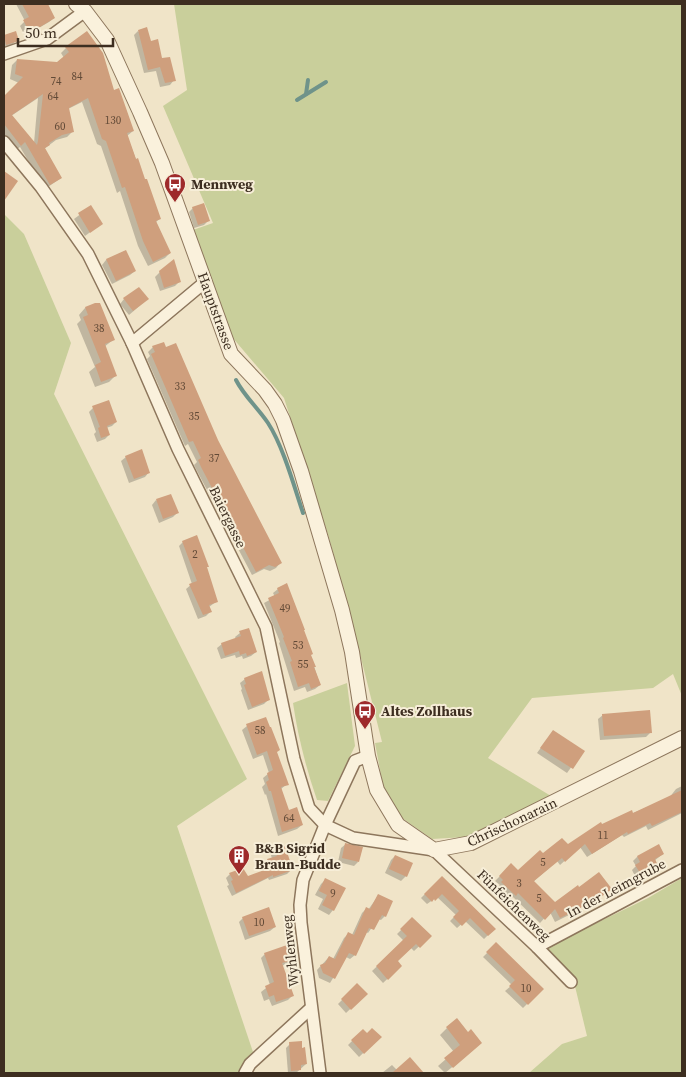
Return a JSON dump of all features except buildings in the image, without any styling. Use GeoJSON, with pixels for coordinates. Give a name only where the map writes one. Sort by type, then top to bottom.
{"type":"FeatureCollection","features":[{"type":"Feature","properties":{"kind":"street"},"geometry":{"type":"LineString","coordinates":[[4,54],[47,39],[80,8]]}},
{"type":"Feature","properties":{"kind":"street","name":"Hauptstrasse"},"geometry":{"type":"LineString","coordinates":[[80,8],[107,40],[137,104],[162,163],[230,354],[238,364],[257,380],[275,404],[283,420],[301,471],[352,652],[370,762]]}},
{"type":"Feature","properties":{"kind":"street","name":"Baiergasse"},"geometry":{"type":"LineString","coordinates":[[4,142],[41,187],[88,254],[132,343],[178,449],[266,627],[294,759],[309,808],[325,825],[353,838],[434,850]]}},
{"type":"Feature","properties":{"kind":"street"},"geometry":{"type":"LineString","coordinates":[[132,343],[205,282]]}},
{"type":"Feature","properties":{"kind":"street","name":"Chrischonarain"},"geometry":{"type":"LineString","coordinates":[[434,850],[471,844],[682,738]]}},
{"type":"Feature","properties":{"kind":"street","name":"Wyhlenweg"},"geometry":{"type":"LineString","coordinates":[[320,1073],[301,923],[300,905],[304,880],[325,825],[355,761],[370,762]]}},
{"type":"Feature","properties":{"kind":"street"},"geometry":{"type":"LineString","coordinates":[[370,762],[377,790],[398,825],[434,850]]}},
{"type":"Feature","properties":{"kind":"street","name":"Fünfeichenweg"},"geometry":{"type":"LineString","coordinates":[[434,850],[537,947],[571,982]]}},
{"type":"Feature","properties":{"kind":"street","name":"In der Leimgrube"},"geometry":{"type":"LineString","coordinates":[[537,947],[682,870]]}},
{"type":"Feature","properties":{"kind":"street"},"geometry":{"type":"LineString","coordinates":[[245,1073],[250,1064],[311,1008]]}},
{"type":"Feature","properties":{"kind":"green space"},"geometry":{"type":"Polygon","coordinates":[[[174,4],[682,4],[682,696],[673,674],[653,688],[532,698],[488,758],[551,796],[466,837],[432,839],[402,818],[383,786],[375,743],[382,742],[350,614],[329,538],[284,398],[232,337],[193,230],[213,223],[163,106],[187,90],[174,4]]]}},
{"type":"Feature","properties":{"kind":"green space"},"geometry":{"type":"Polygon","coordinates":[[[4,214],[24,234],[71,343],[54,394],[247,779],[177,826],[253,1052],[246,1073],[4,1073],[4,214]]]}},
{"type":"Feature","properties":{"kind":"green space"},"geometry":{"type":"Polygon","coordinates":[[[347,683],[355,746],[328,801],[317,800],[297,728],[293,703],[347,683]]]}},
{"type":"Feature","properties":{"kind":"green space"},"geometry":{"type":"Polygon","coordinates":[[[682,878],[682,1073],[529,1073],[562,1044],[587,1036],[573,978],[545,948],[648,898],[682,878]]]}},
{"type":"Feature","properties":{"kind":"waterway"},"geometry":{"type":"LineString","coordinates":[[306,94],[308,80]]}},
{"type":"Feature","properties":{"kind":"waterway"},"geometry":{"type":"LineString","coordinates":[[297,100],[326,82]]}},
{"type":"Feature","properties":{"kind":"waterway"},"geometry":{"type":"LineString","coordinates":[[236,380],[268,423],[279,443],[303,513]]}},
{"type":"Feature","properties":{"kind":"place","name":"Mennweg"},"geometry":{"type":"Point","coordinates":[175,203]}},
{"type":"Feature","properties":{"kind":"place","name":"Altes Zollhaus"},"geometry":{"type":"Point","coordinates":[365,730]}},
{"type":"Feature","properties":{"kind":"place","name":"B&B Sigrid Braun-Budde"},"geometry":{"type":"Point","coordinates":[239,875]}}]}
